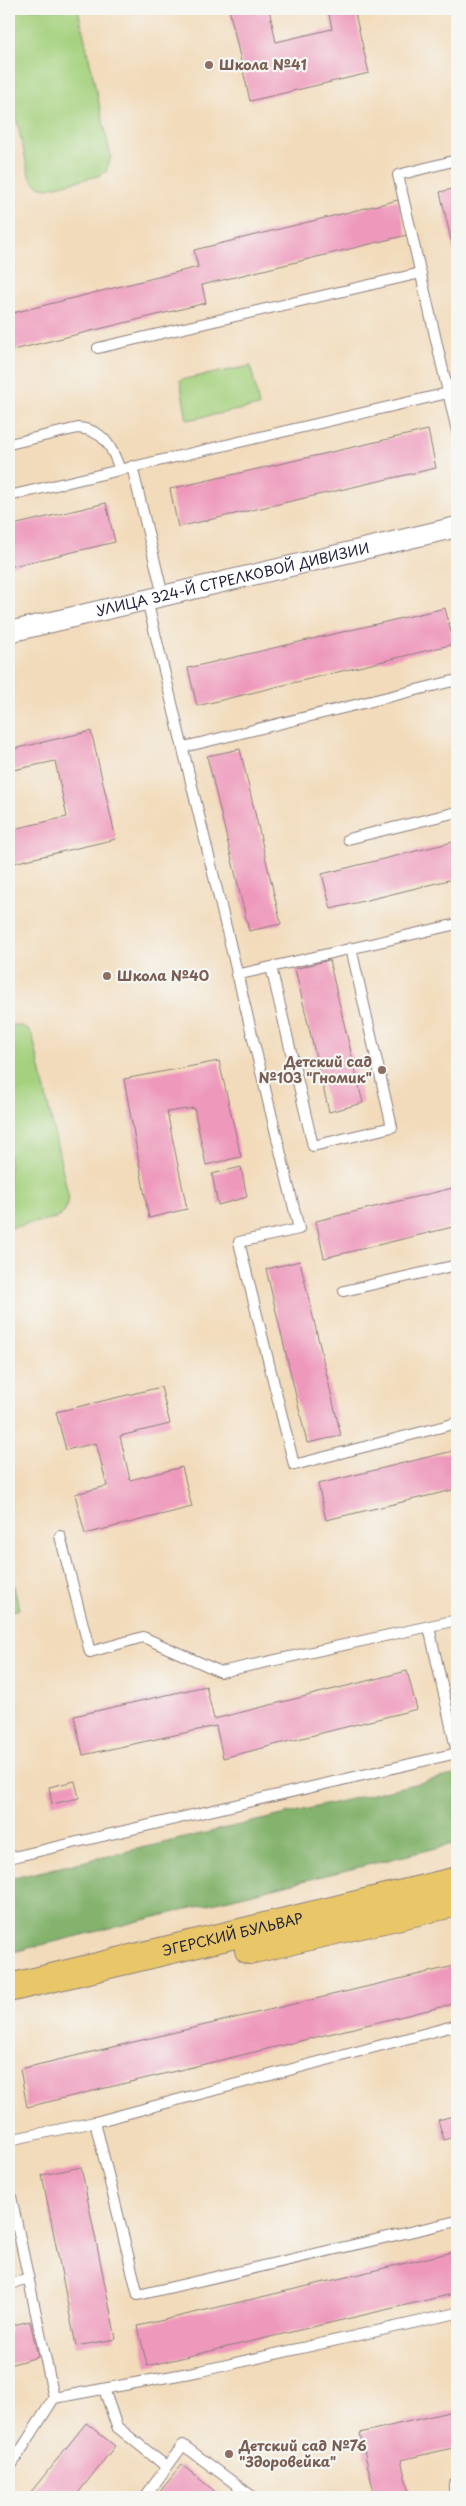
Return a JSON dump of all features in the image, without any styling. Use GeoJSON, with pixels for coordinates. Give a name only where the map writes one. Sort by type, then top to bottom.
{"type":"FeatureCollection","features":[{"type":"Feature","properties":{"kind":"main road","name":"ЭГЕРСКИЙ БУЛЬВАР"},"geometry":{"type":"LineString","coordinates":[[9,1988],[457,1881]]}},
{"type":"Feature","properties":{"kind":"main road","name":"ЭГЕРСКИЙ БУЛЬВАР"},"geometry":{"type":"LineString","coordinates":[[9,2006],[457,1902]]}},
{"type":"Feature","properties":{"kind":"street","name":"УЛИЦА 324-Й СТРЕЛКОВОЙ ДИВИЗИИ"},"geometry":{"type":"LineString","coordinates":[[9,632],[457,527]]}},
{"type":"Feature","properties":{"kind":"lane"},"geometry":{"type":"LineString","coordinates":[[457,160],[398,175],[457,431]]}},
{"type":"Feature","properties":{"kind":"lane"},"geometry":{"type":"LineString","coordinates":[[98,348],[421,273]]}},
{"type":"Feature","properties":{"kind":"lane"},"geometry":{"type":"LineString","coordinates":[[9,496],[448,393]]}},
{"type":"Feature","properties":{"kind":"lane"},"geometry":{"type":"LineString","coordinates":[[9,444],[78,428],[90,429],[100,434],[112,448],[120,470]]}},
{"type":"Feature","properties":{"kind":"lane"},"geometry":{"type":"LineString","coordinates":[[132,466],[184,747],[236,975],[299,1229],[239,1242],[294,1464],[457,1423]]}},
{"type":"Feature","properties":{"kind":"lane"},"geometry":{"type":"LineString","coordinates":[[184,747],[457,680]]}},
{"type":"Feature","properties":{"kind":"lane"},"geometry":{"type":"LineString","coordinates":[[348,839],[457,812]]}},
{"type":"Feature","properties":{"kind":"lane"},"geometry":{"type":"LineString","coordinates":[[236,975],[457,924]]}},
{"type":"Feature","properties":{"kind":"lane"},"geometry":{"type":"LineString","coordinates":[[271,967],[313,1146],[322,1144],[392,1127],[351,948]]}},
{"type":"Feature","properties":{"kind":"lane"},"geometry":{"type":"LineString","coordinates":[[344,1291],[457,1265]]}},
{"type":"Feature","properties":{"kind":"lane"},"geometry":{"type":"LineString","coordinates":[[60,1536],[90,1652],[143,1637],[220,1672],[457,1620]]}},
{"type":"Feature","properties":{"kind":"lane"},"geometry":{"type":"LineString","coordinates":[[9,1858],[457,1753],[428,1627]]}},
{"type":"Feature","properties":{"kind":"lane"},"geometry":{"type":"LineString","coordinates":[[9,2140],[95,2122],[457,2025]]}},
{"type":"Feature","properties":{"kind":"lane"},"geometry":{"type":"LineString","coordinates":[[95,2122],[138,2295],[457,2221]]}},
{"type":"Feature","properties":{"kind":"lane"},"geometry":{"type":"LineString","coordinates":[[9,2187],[27,2280],[54,2398],[9,2469]]}},
{"type":"Feature","properties":{"kind":"lane"},"geometry":{"type":"LineString","coordinates":[[9,2284],[27,2280]]}},
{"type":"Feature","properties":{"kind":"lane"},"geometry":{"type":"LineString","coordinates":[[54,2398],[200,2370],[457,2314]]}},
{"type":"Feature","properties":{"kind":"lane"},"geometry":{"type":"LineString","coordinates":[[104,2389],[117,2428],[167,2467]]}},
{"type":"Feature","properties":{"kind":"lane"},"geometry":{"type":"LineString","coordinates":[[145,2497],[182,2445],[253,2497]]}},
{"type":"Feature","properties":{"kind":"lane"},"geometry":{"type":"LineString","coordinates":[[454,2497],[454,2484],[457,2483]]}},
{"type":"Feature","properties":{"kind":"green space"},"geometry":{"type":"Polygon","coordinates":[[[9,9],[78,9],[111,157],[106,172],[98,176],[48,188],[39,186],[29,175],[9,85],[9,9]]]}},
{"type":"Feature","properties":{"kind":"green space"},"geometry":{"type":"Polygon","coordinates":[[[251,366],[259,406],[187,420],[180,380],[251,366]]]}},
{"type":"Feature","properties":{"kind":"green space"},"geometry":{"type":"Polygon","coordinates":[[[14,1025],[25,1028],[33,1037],[69,1199],[64,1213],[57,1218],[9,1228],[9,1026],[14,1025]]]}},
{"type":"Feature","properties":{"kind":"green space"},"geometry":{"type":"Polygon","coordinates":[[[9,1564],[19,1609],[9,1612],[9,1564]]]}},
{"type":"Feature","properties":{"kind":"green space"},"geometry":{"type":"Polygon","coordinates":[[[457,1774],[457,1843],[9,1953],[9,1879],[457,1774]]]}},
{"type":"Feature","properties":{"kind":"building"},"geometry":{"type":"Polygon","coordinates":[[[229,9],[269,9],[276,42],[332,29],[328,9],[354,9],[369,73],[250,101],[229,9]]]}},
{"type":"Feature","properties":{"kind":"building"},"geometry":{"type":"Polygon","coordinates":[[[457,188],[457,265],[440,192],[457,188]]]}},
{"type":"Feature","properties":{"kind":"building"},"geometry":{"type":"Polygon","coordinates":[[[398,200],[407,235],[202,285],[206,303],[9,351],[9,314],[198,267],[194,250],[398,200]]]}},
{"type":"Feature","properties":{"kind":"building"},"geometry":{"type":"Polygon","coordinates":[[[428,430],[436,468],[178,527],[170,489],[428,430]]]}},
{"type":"Feature","properties":{"kind":"building"},"geometry":{"type":"Polygon","coordinates":[[[106,503],[115,542],[9,567],[9,526],[106,503]]]}},
{"type":"Feature","properties":{"kind":"building"},"geometry":{"type":"Polygon","coordinates":[[[445,608],[454,644],[197,706],[188,668],[445,608]]]}},
{"type":"Feature","properties":{"kind":"building"},"geometry":{"type":"Polygon","coordinates":[[[91,731],[116,839],[9,864],[9,830],[67,817],[55,761],[9,771],[9,750],[91,731]]]}},
{"type":"Feature","properties":{"kind":"building"},"geometry":{"type":"Polygon","coordinates":[[[240,749],[281,924],[249,931],[207,756],[240,749]]]}},
{"type":"Feature","properties":{"kind":"building"},"geometry":{"type":"Polygon","coordinates":[[[457,841],[457,878],[331,909],[322,874],[457,841]]]}},
{"type":"Feature","properties":{"kind":"building"},"geometry":{"type":"Polygon","coordinates":[[[329,960],[363,1103],[329,1112],[295,969],[329,960]]]}},
{"type":"Feature","properties":{"kind":"building"},"geometry":{"type":"Polygon","coordinates":[[[219,1061],[241,1157],[206,1165],[194,1108],[167,1112],[187,1209],[149,1218],[124,1079],[219,1061]]]}},
{"type":"Feature","properties":{"kind":"building"},"geometry":{"type":"Polygon","coordinates":[[[241,1167],[247,1197],[218,1205],[212,1174],[241,1167]]]}},
{"type":"Feature","properties":{"kind":"building"},"geometry":{"type":"Polygon","coordinates":[[[457,1187],[457,1226],[324,1258],[316,1221],[457,1187]]]}},
{"type":"Feature","properties":{"kind":"building"},"geometry":{"type":"Polygon","coordinates":[[[300,1261],[341,1436],[307,1443],[266,1269],[300,1261]]]}},
{"type":"Feature","properties":{"kind":"building"},"geometry":{"type":"Polygon","coordinates":[[[161,1387],[170,1424],[120,1436],[130,1480],[182,1467],[192,1507],[85,1534],[75,1494],[107,1486],[96,1443],[66,1450],[56,1412],[161,1387]]]}},
{"type":"Feature","properties":{"kind":"building"},"geometry":{"type":"Polygon","coordinates":[[[457,1450],[457,1489],[326,1520],[318,1484],[457,1450]]]}},
{"type":"Feature","properties":{"kind":"building"},"geometry":{"type":"Polygon","coordinates":[[[407,1671],[417,1709],[223,1758],[216,1726],[83,1755],[74,1716],[206,1686],[214,1719],[407,1671]]]}},
{"type":"Feature","properties":{"kind":"building"},"geometry":{"type":"Polygon","coordinates":[[[75,1781],[79,1798],[52,1804],[49,1787],[75,1781]]]}},
{"type":"Feature","properties":{"kind":"building"},"geometry":{"type":"Polygon","coordinates":[[[454,1966],[457,1979],[457,2003],[27,2107],[20,2069],[454,1966]]]}},
{"type":"Feature","properties":{"kind":"building"},"geometry":{"type":"Polygon","coordinates":[[[457,2115],[457,2136],[444,2140],[438,2120],[457,2115]]]}},
{"type":"Feature","properties":{"kind":"building"},"geometry":{"type":"Polygon","coordinates":[[[81,2167],[116,2339],[76,2346],[42,2175],[81,2167]]]}},
{"type":"Feature","properties":{"kind":"building"},"geometry":{"type":"Polygon","coordinates":[[[457,2251],[457,2293],[147,2366],[138,2326],[457,2251]]]}},
{"type":"Feature","properties":{"kind":"building"},"geometry":{"type":"Polygon","coordinates":[[[30,2321],[38,2357],[9,2365],[9,2326],[30,2321]]]}},
{"type":"Feature","properties":{"kind":"building"},"geometry":{"type":"Polygon","coordinates":[[[457,2410],[457,2447],[401,2460],[410,2497],[375,2497],[360,2433],[457,2410]]]}},
{"type":"Feature","properties":{"kind":"building"},"geometry":{"type":"Polygon","coordinates":[[[86,2423],[115,2446],[75,2497],[27,2497],[86,2423]]]}},
{"type":"Feature","properties":{"kind":"building"},"geometry":{"type":"Polygon","coordinates":[[[182,2465],[222,2497],[160,2497],[157,2495],[182,2465]]]}},
{"type":"Feature","properties":{"kind":"place","name":"Школа №41"},"geometry":{"type":"Point","coordinates":[209,65]}},
{"type":"Feature","properties":{"kind":"place","name":"Школа №40"},"geometry":{"type":"Point","coordinates":[107,976]}},
{"type":"Feature","properties":{"kind":"place","name":"Детский сад №103 \"Гномик\""},"geometry":{"type":"Point","coordinates":[382,1070]}},
{"type":"Feature","properties":{"kind":"place","name":"Детский сад №76 \"Здоровейка\""},"geometry":{"type":"Point","coordinates":[229,2454]}}]}
